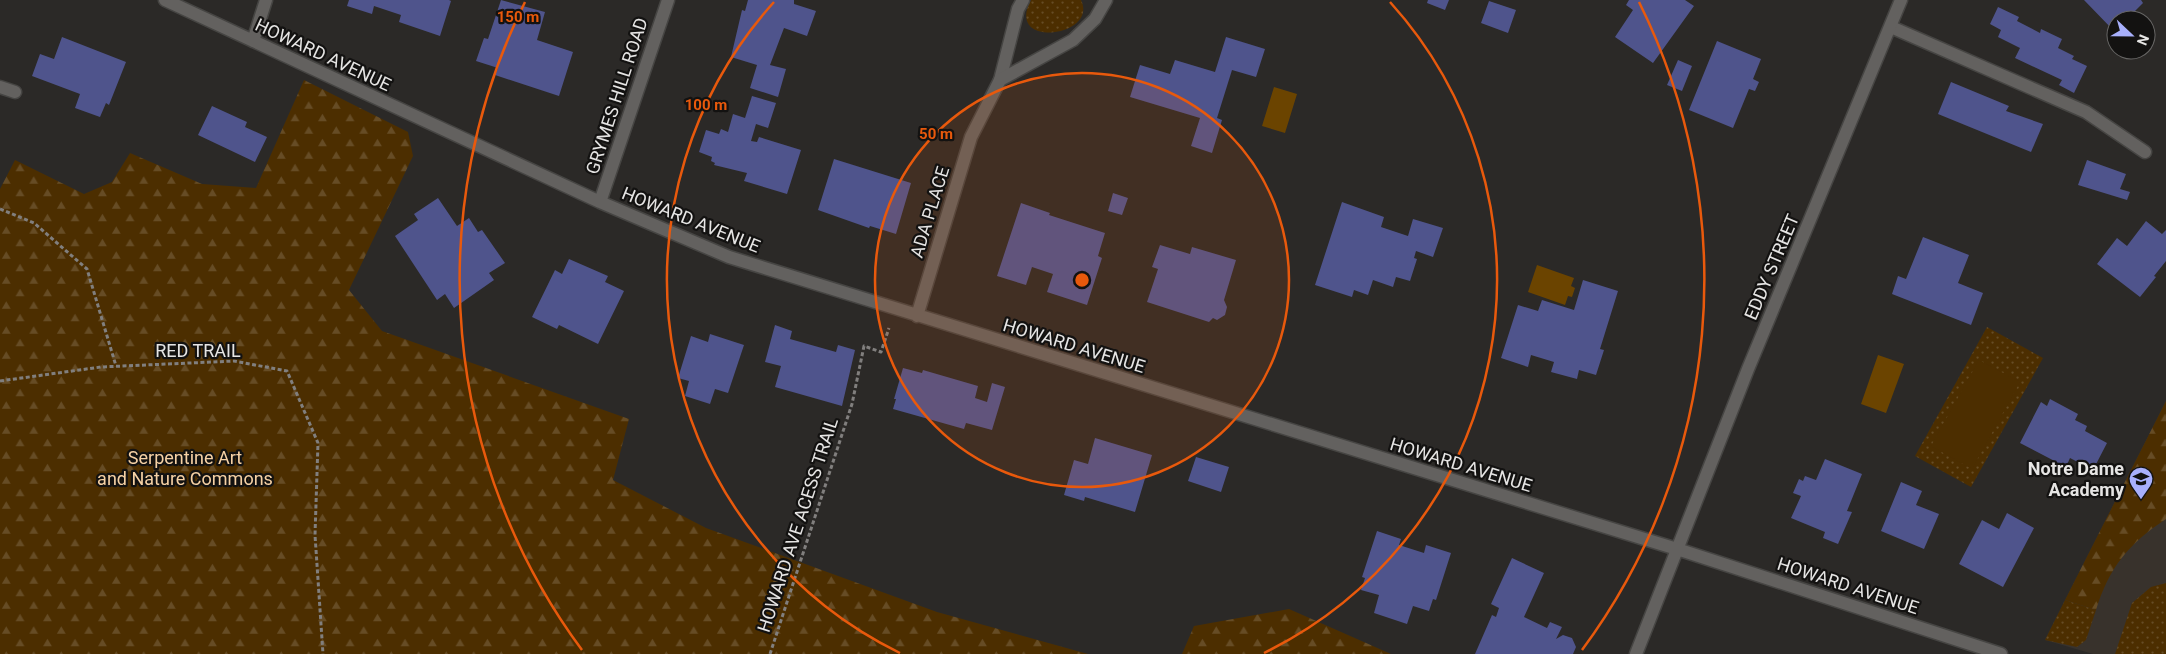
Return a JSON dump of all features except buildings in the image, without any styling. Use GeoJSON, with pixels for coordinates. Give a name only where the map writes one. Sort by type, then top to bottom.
{"type":"FeatureCollection","features":[{"type":"Feature","properties":{"kind":"street","name":"HOWARD AVENUE"},"geometry":{"type":"LineString","coordinates":[[165,0],[600,202],[729,257],[1678,549],[2001,654]]}},
{"type":"Feature","properties":{"kind":"street"},"geometry":{"type":"LineString","coordinates":[[252,41],[266,0]]}},
{"type":"Feature","properties":{"kind":"street","name":"GRYMES HILL ROAD"},"geometry":{"type":"LineString","coordinates":[[600,202],[668,0]]}},
{"type":"Feature","properties":{"kind":"street","name":"ADA PLACE"},"geometry":{"type":"LineString","coordinates":[[917,316],[971,138],[1000,80],[1018,10],[1023,0]]}},
{"type":"Feature","properties":{"kind":"street"},"geometry":{"type":"LineString","coordinates":[[1000,80],[1073,40],[1095,19],[1106,0]]}},
{"type":"Feature","properties":{"kind":"street","name":"EDDY STREET"},"geometry":{"type":"LineString","coordinates":[[1636,654],[1748,369],[1901,0]]}},
{"type":"Feature","properties":{"kind":"street"},"geometry":{"type":"LineString","coordinates":[[1891,27],[2086,112],[2145,152]]}},
{"type":"Feature","properties":{"kind":"street"},"geometry":{"type":"LineString","coordinates":[[0,87],[15,92]]}},
{"type":"Feature","properties":{"kind":"path"},"geometry":{"type":"LineString","coordinates":[[0,209],[34,223],[87,269],[116,366]]}},
{"type":"Feature","properties":{"kind":"path","name":"HOWARD AVE ACESS TRAIL"},"geometry":{"type":"LineString","coordinates":[[770,654],[852,404],[864,346],[881,352],[889,328]]}},
{"type":"Feature","properties":{"kind":"path","name":"RED TRAIL"},"geometry":{"type":"LineString","coordinates":[[0,381],[116,366],[234,361],[287,372],[318,443],[315,535],[323,654]]}},
{"type":"Feature","properties":{"kind":"shaded area"},"geometry":{"type":"Polygon","coordinates":[[[1274,87],[1297,94],[1285,133],[1262,126],[1274,87]]]}},
{"type":"Feature","properties":{"kind":"shaded area"},"geometry":{"type":"Polygon","coordinates":[[[1537,265],[1574,278],[1571,286],[1575,288],[1572,297],[1568,296],[1565,305],[1528,292],[1537,265]]]}},
{"type":"Feature","properties":{"kind":"shaded area"},"geometry":{"type":"Polygon","coordinates":[[[1878,355],[1904,364],[1886,413],[1861,404],[1878,355]]]}},
{"type":"Feature","properties":{"kind":"shaded area","name":"Notre Dame Academy"},"geometry":{"type":"Polygon","coordinates":[[[2166,401],[2166,654],[2093,654],[2045,640],[2166,401]]]}},
{"type":"Feature","properties":{"kind":"green space"},"geometry":{"type":"Polygon","coordinates":[[[1031,0],[1081,0],[1083,13],[1077,22],[1066,29],[1053,32],[1040,31],[1030,26],[1026,16],[1031,0]]]}},
{"type":"Feature","properties":{"kind":"green space","name":"Serpentine Art and Nature Commons"},"geometry":{"type":"Polygon","coordinates":[[[304,80],[408,132],[413,156],[349,290],[382,331],[629,419],[613,480],[706,528],[937,612],[1088,654],[0,654],[0,189],[15,160],[84,194],[112,182],[130,153],[202,184],[256,188],[304,80]]]}},
{"type":"Feature","properties":{"kind":"green space"},"geometry":{"type":"Polygon","coordinates":[[[1987,327],[2043,358],[1971,487],[1915,456],[1987,327]]]}},
{"type":"Feature","properties":{"kind":"green space"},"geometry":{"type":"Polygon","coordinates":[[[1979,360],[2020,382],[1972,469],[1931,446],[1979,360]]]}},
{"type":"Feature","properties":{"kind":"green space"},"geometry":{"type":"Polygon","coordinates":[[[2166,401],[2166,519],[2141,538],[2122,558],[2107,582],[2096,610],[2065,600],[2166,401]]]}},
{"type":"Feature","properties":{"kind":"green space"},"geometry":{"type":"Polygon","coordinates":[[[2166,583],[2166,654],[2115,654],[2132,603],[2151,587],[2166,583]]]}},
{"type":"Feature","properties":{"kind":"green space"},"geometry":{"type":"Polygon","coordinates":[[[2065,600],[2096,610],[2086,640],[2077,647],[2045,640],[2065,600]]]}},
{"type":"Feature","properties":{"kind":"green space"},"geometry":{"type":"Polygon","coordinates":[[[1289,609],[1391,654],[1182,654],[1194,626],[1289,609]]]}},
{"type":"Feature","properties":{"kind":"place","name":"Notre Dame Academy"},"geometry":{"type":"Point","coordinates":[2141,500]}}]}
